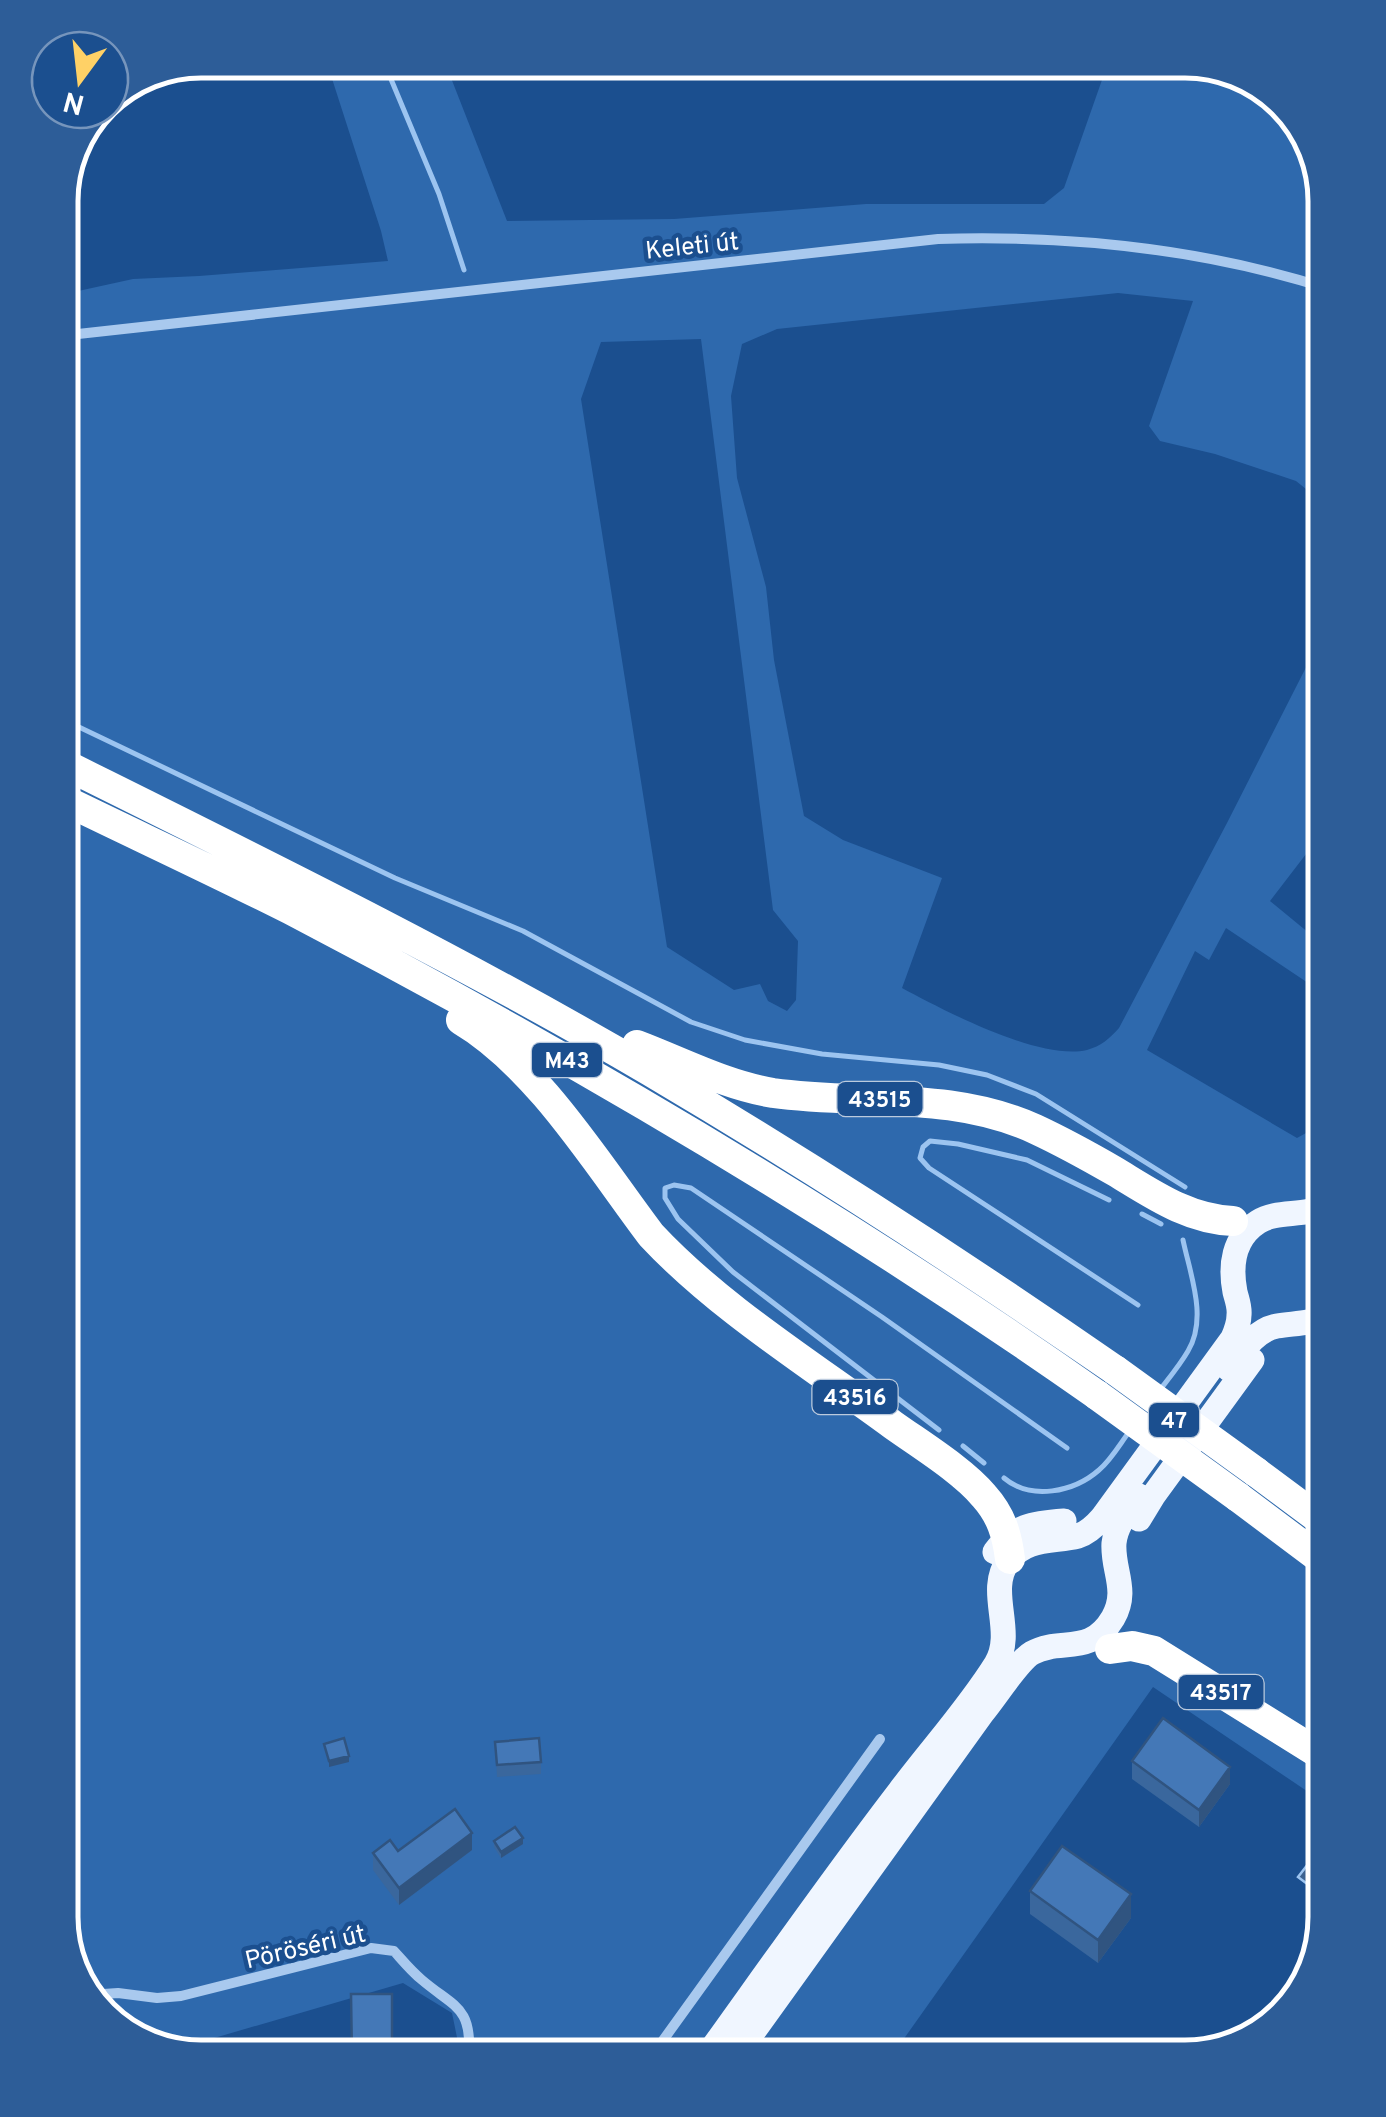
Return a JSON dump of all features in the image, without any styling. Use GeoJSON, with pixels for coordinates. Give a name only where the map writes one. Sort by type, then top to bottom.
{"type":"FeatureCollection","features":[{"type":"Feature","properties":{"kind":"highway","name":"M43"},"geometry":{"type":"LineString","coordinates":[[78,771],[316,890],[518,998],[648,1070],[844,1188],[982,1278],[1106,1382],[1247,1484],[1308,1515]]}},
{"type":"Feature","properties":{"kind":"highway","name":"M43"},"geometry":{"type":"LineString","coordinates":[[78,807],[297,914],[652,1108],[831,1216],[995,1323],[1106,1382]]}},
{"type":"Feature","properties":{"kind":"highway","name":"43516"},"geometry":{"type":"LineString","coordinates":[[297,914],[358,960],[473,1027],[516,1063],[545,1094],[670,1256],[744,1316],[981,1492],[998,1516],[1008,1547]]}},
{"type":"Feature","properties":{"kind":"highway","name":"43515"},"geometry":{"type":"LineString","coordinates":[[518,998],[680,1064],[752,1088],[820,1098],[938,1102],[980,1111],[1032,1128],[1184,1212],[1233,1221]]}},
{"type":"Feature","properties":{"kind":"highway","name":"M43"},"geometry":{"type":"LineString","coordinates":[[1247,1484],[1308,1545]]}},
{"type":"Feature","properties":{"kind":"highway","name":"43517"},"geometry":{"type":"LineString","coordinates":[[1110,1649],[1132,1646],[1154,1650],[1308,1747]]}},
{"type":"Feature","properties":{"kind":"main road","name":"47"},"geometry":{"type":"LineString","coordinates":[[1308,1202],[1276,1198],[1233,1221],[1218,1250],[1215,1275],[1222,1314],[1219,1338],[1090,1512],[1041,1522],[1008,1547],[1018,1552],[1041,1540],[1078,1536],[1102,1518],[1233,1338],[1240,1312],[1233,1276],[1237,1244],[1261,1220],[1308,1210]]}},
{"type":"Feature","properties":{"kind":"main road","name":"47"},"geometry":{"type":"LineString","coordinates":[[1042,1656],[1088,1641],[1112,1619],[1120,1596],[1114,1544],[1122,1520],[1236,1360],[1257,1335],[1273,1327],[1308,1323]]}},
{"type":"Feature","properties":{"kind":"main road","name":"47"},"geometry":{"type":"LineString","coordinates":[[1110,1649],[1133,1616],[1138,1589],[1132,1535],[1153,1496],[1253,1358],[1274,1345],[1308,1338]]}},
{"type":"Feature","properties":{"kind":"main road"},"geometry":{"type":"LineString","coordinates":[[1008,1547],[994,1553],[985,1576],[983,1596],[996,1627],[1010,1632],[1042,1656],[1064,1662],[1110,1649]]}},
{"type":"Feature","properties":{"kind":"main road"},"geometry":{"type":"LineString","coordinates":[[747,2040],[916,1788],[996,1627]]}},
{"type":"Feature","properties":{"kind":"main road"},"geometry":{"type":"LineString","coordinates":[[720,2040],[916,1788],[1024,1660],[1042,1656]]}},
{"type":"Feature","properties":{"kind":"street","name":"Keleti út"},"geometry":{"type":"LineString","coordinates":[[78,334],[938,239],[1038,238],[1142,246],[1250,266],[1308,283]]}},
{"type":"Feature","properties":{"kind":"street"},"geometry":{"type":"LineString","coordinates":[[665,2039],[880,1739]]}},
{"type":"Feature","properties":{"kind":"street","name":"Pöröséri út"},"geometry":{"type":"LineString","coordinates":[[106,1994],[169,1998],[371,1948],[394,1950],[420,1979],[447,1997],[464,2016],[467,2039]]}},
{"type":"Feature","properties":{"kind":"shaded area"},"geometry":{"type":"Polygon","coordinates":[[[332,78],[451,78],[507,221],[674,219],[866,204],[1044,204],[1064,188],[1103,78],[1193,78],[1225,84],[1247,94],[1272,114],[1292,139],[1304,169],[1308,201],[1308,491],[1296,481],[1215,454],[1160,441],[1149,426],[1193,301],[1118,293],[777,329],[742,344],[731,396],[737,478],[766,587],[774,660],[804,816],[843,840],[942,878],[902,988],[993,1032],[1044,1048],[1087,1050],[1112,1036],[1308,663],[1308,851],[1270,901],[1308,932],[1308,983],[1226,928],[1209,960],[1195,951],[1147,1050],[1297,1138],[1308,1132],[1308,1792],[1153,1687],[903,2040],[457,2039],[452,2013],[403,1983],[211,2039],[193,2039],[161,2033],[132,2019],[103,1991],[82,1948],[78,1916],[78,291],[133,279],[388,261],[332,78]],[[701,339],[601,342],[581,399],[667,947],[734,990],[760,984],[768,1001],[787,1011],[796,1000],[798,941],[773,910],[701,339]]]}},
{"type":"Feature","properties":{"kind":"shaded area"},"geometry":{"type":"Polygon","coordinates":[[[1308,1864],[1308,1884],[1298,1877],[1308,1864]]]}},
{"type":"Feature","properties":{"kind":"building"},"geometry":{"type":"Polygon","coordinates":[[[1163,1718],[1230,1767],[1199,1810],[1132,1761],[1163,1718]]]}},
{"type":"Feature","properties":{"kind":"building"},"geometry":{"type":"Polygon","coordinates":[[[344,1738],[349,1756],[329,1761],[324,1744],[344,1738]]]}},
{"type":"Feature","properties":{"kind":"building"},"geometry":{"type":"Polygon","coordinates":[[[539,1738],[541,1762],[497,1765],[495,1742],[539,1738]]]}},
{"type":"Feature","properties":{"kind":"building"},"geometry":{"type":"Polygon","coordinates":[[[455,1809],[472,1833],[399,1888],[373,1853],[390,1840],[398,1851],[455,1809]]]}},
{"type":"Feature","properties":{"kind":"building"},"geometry":{"type":"Polygon","coordinates":[[[515,1827],[523,1838],[501,1852],[494,1841],[515,1827]]]}},
{"type":"Feature","properties":{"kind":"building"},"geometry":{"type":"Polygon","coordinates":[[[1062,1846],[1131,1894],[1098,1940],[1030,1891],[1062,1846]]]}},
{"type":"Feature","properties":{"kind":"building"},"geometry":{"type":"Polygon","coordinates":[[[351,1994],[392,1994],[392,2039],[352,2039],[351,1994]]]}},
{"type":"Feature","properties":{"kind":"waterway"},"geometry":{"type":"LineString","coordinates":[[391,78],[439,194],[464,270]]}},
{"type":"Feature","properties":{"kind":"waterway"},"geometry":{"type":"LineString","coordinates":[[78,727],[395,878],[523,931],[691,1022],[745,1040],[822,1054],[939,1065],[987,1075],[1036,1094],[1185,1187]]}},
{"type":"Feature","properties":{"kind":"waterway"},"geometry":{"type":"LineString","coordinates":[[1109,1200],[1027,1160],[958,1144],[930,1141],[920,1158],[929,1168],[1138,1305]]}},
{"type":"Feature","properties":{"kind":"waterway"},"geometry":{"type":"LineString","coordinates":[[939,1430],[733,1272],[678,1219],[665,1198],[665,1188],[691,1188],[1067,1448]]}},
{"type":"Feature","properties":{"kind":"waterway"},"geometry":{"type":"LineString","coordinates":[[1142,1214],[1161,1224]]}},
{"type":"Feature","properties":{"kind":"waterway"},"geometry":{"type":"LineString","coordinates":[[1159,1391],[1188,1351],[1197,1325],[1196,1296],[1183,1240]]}},
{"type":"Feature","properties":{"kind":"waterway"},"geometry":{"type":"LineString","coordinates":[[1004,1478],[1027,1490],[1039,1491],[1077,1484],[1103,1466],[1129,1432]]}},
{"type":"Feature","properties":{"kind":"waterway"},"geometry":{"type":"LineString","coordinates":[[963,1446],[984,1463]]}}]}
